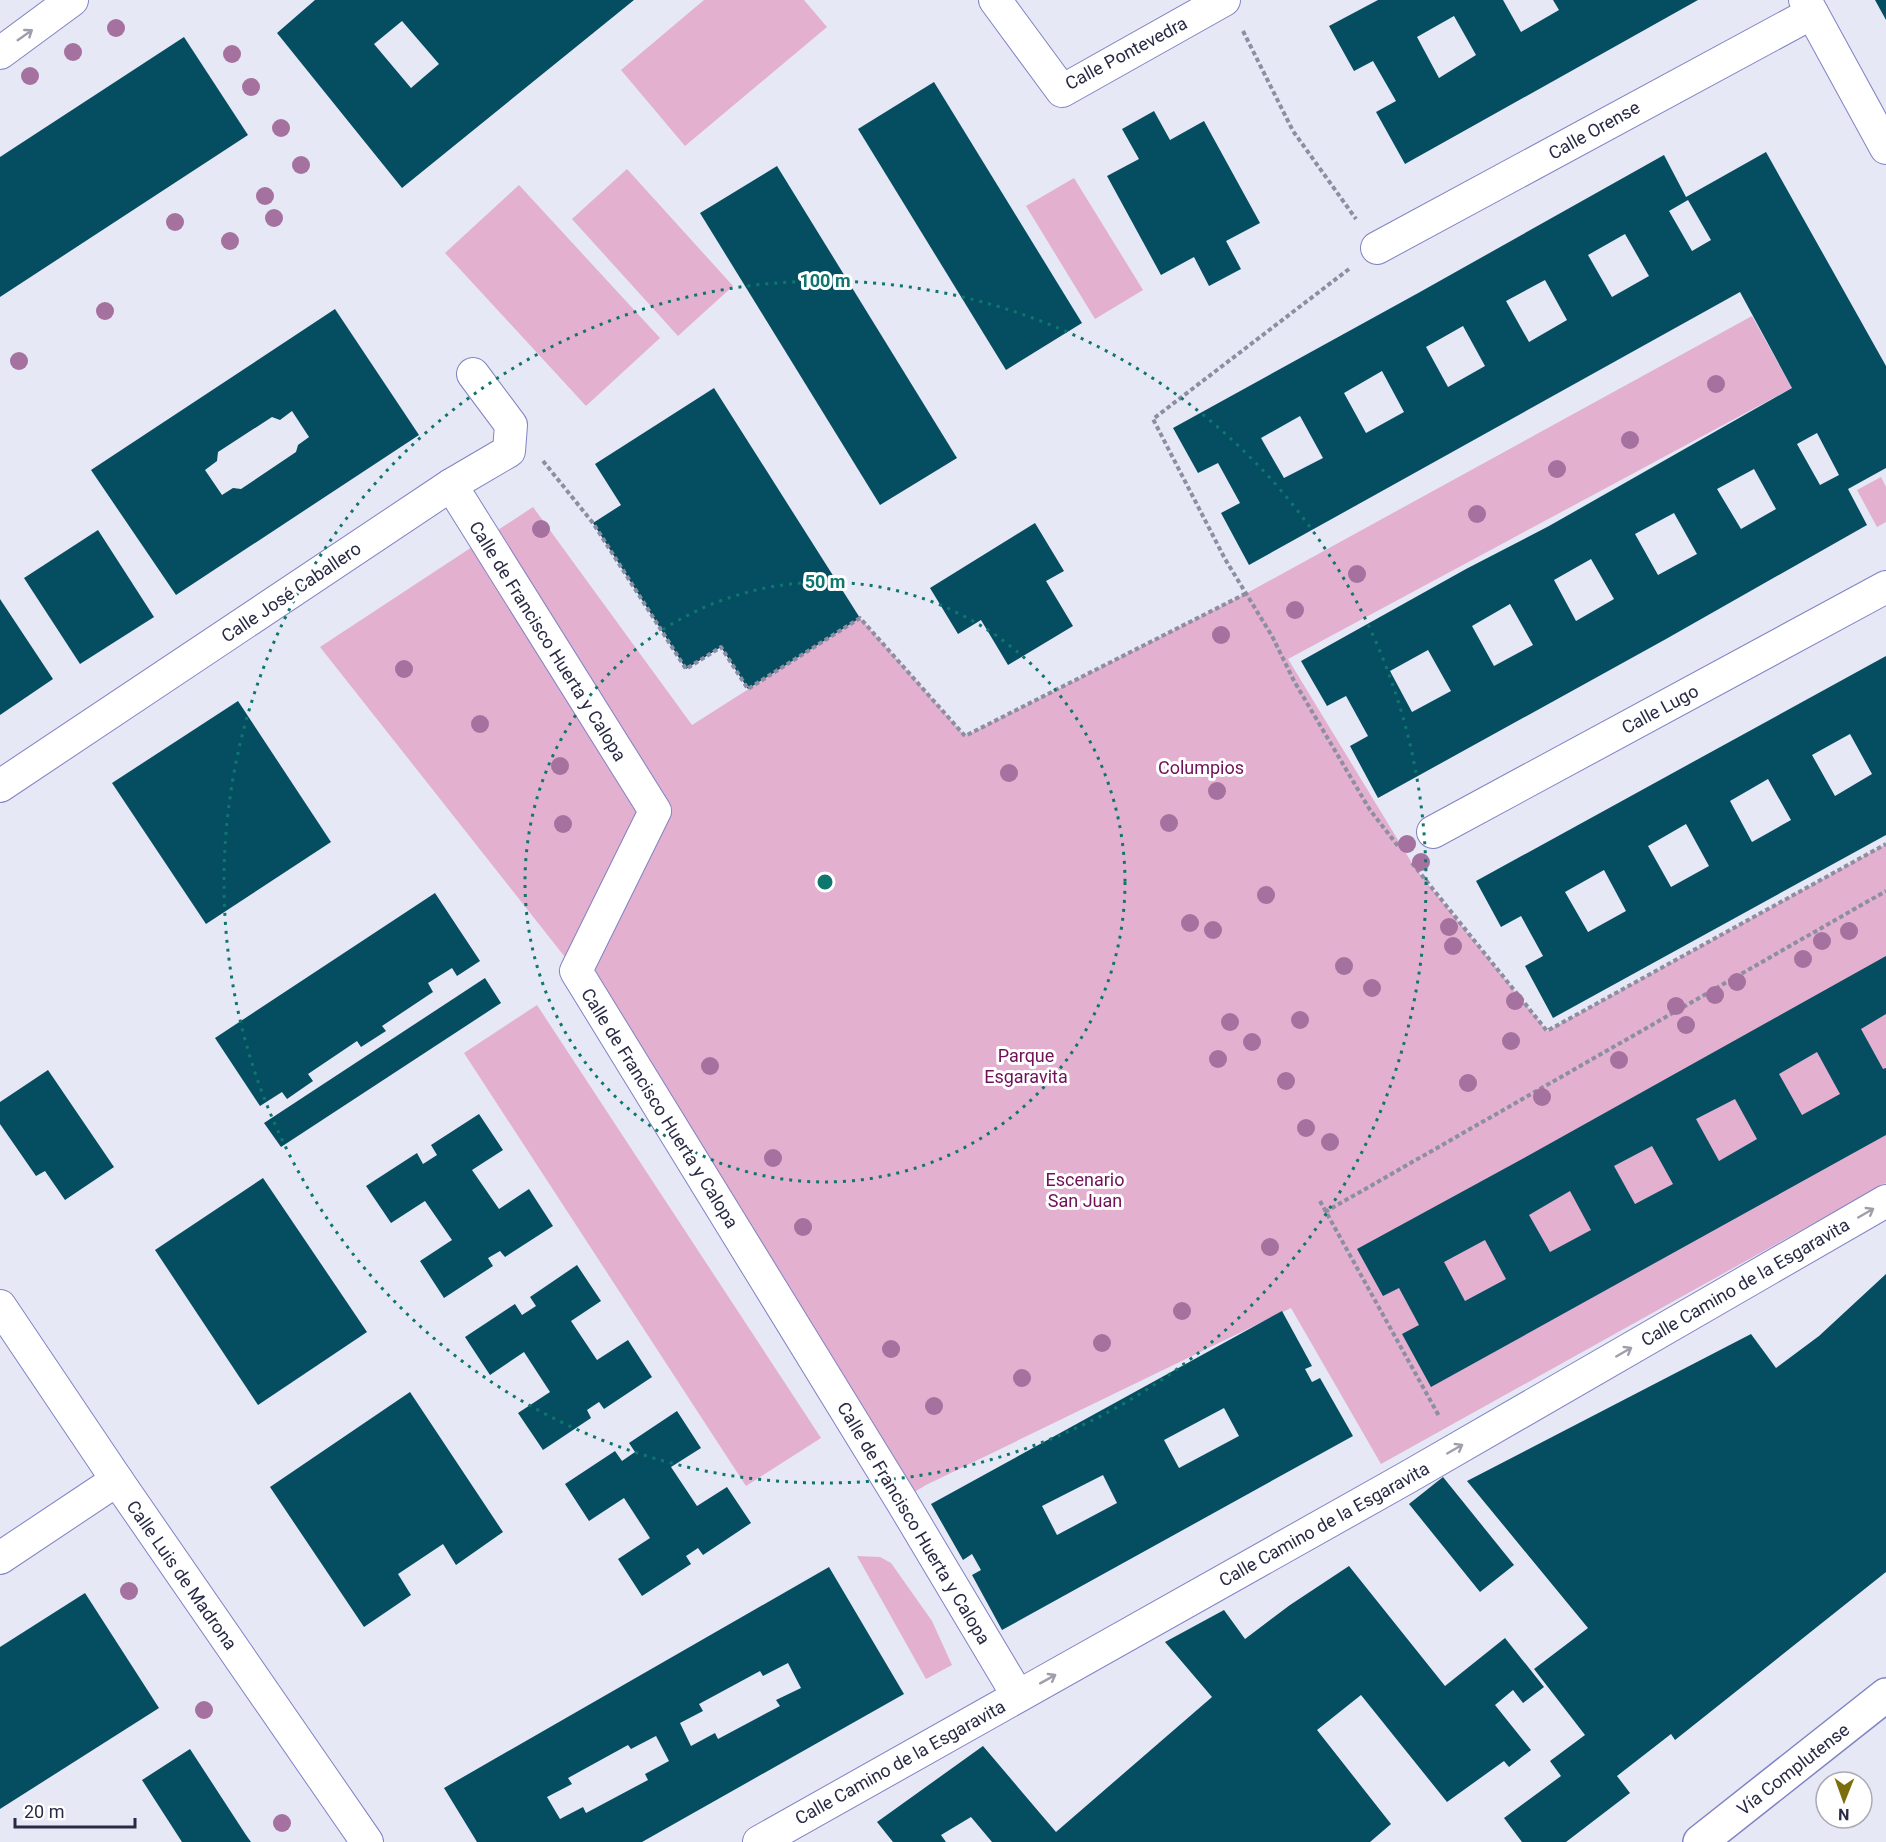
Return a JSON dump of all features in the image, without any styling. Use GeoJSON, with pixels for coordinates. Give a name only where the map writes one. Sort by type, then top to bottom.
{"type":"FeatureCollection","features":[{"type":"Feature","properties":{"kind":"main road","name":"Vía Complutense"},"geometry":{"type":"LineString","coordinates":[[1700,1842],[1886,1695]]}},
{"type":"Feature","properties":{"kind":"street"},"geometry":{"type":"LineString","coordinates":[[0,53],[72,0]]}},
{"type":"Feature","properties":{"kind":"street","name":"Calle Pontevedra"},"geometry":{"type":"LineString","coordinates":[[995,0],[1062,91],[1224,0]]}},
{"type":"Feature","properties":{"kind":"street"},"geometry":{"type":"LineString","coordinates":[[1808,6],[1886,147]]}},
{"type":"Feature","properties":{"kind":"street","name":"Calle Orense"},"geometry":{"type":"LineString","coordinates":[[1377,248],[1808,6]]}},
{"type":"Feature","properties":{"kind":"street","name":"Calle José Caballero"},"geometry":{"type":"LineString","coordinates":[[0,786],[451,485],[509,451],[511,425],[473,374]]}},
{"type":"Feature","properties":{"kind":"street","name":"Calle de Francisco Huerta y Calopa"},"geometry":{"type":"LineString","coordinates":[[451,485],[655,811],[576,971],[895,1490],[1018,1696]]}},
{"type":"Feature","properties":{"kind":"street","name":"Calle Lugo"},"geometry":{"type":"LineString","coordinates":[[1433,832],[1886,587]]}},
{"type":"Feature","properties":{"kind":"street","name":"Calle Camino de la Esgaravita"},"geometry":{"type":"LineString","coordinates":[[759,1842],[1457,1448],[1886,1201]]}},
{"type":"Feature","properties":{"kind":"street","name":"Calle Luis de Madrona"},"geometry":{"type":"LineString","coordinates":[[0,1306],[367,1842]]}},
{"type":"Feature","properties":{"kind":"street"},"geometry":{"type":"LineString","coordinates":[[0,1558],[117,1480]]}},
{"type":"Feature","properties":{"kind":"path"},"geometry":{"type":"LineString","coordinates":[[1243,30],[1293,131],[1377,248],[1153,419],[1225,559],[1272,636],[1294,681],[1370,810],[1398,846]]}},
{"type":"Feature","properties":{"kind":"path"},"geometry":{"type":"LineString","coordinates":[[540,458],[592,523],[686,669],[721,647],[748,689],[860,618],[965,736],[1247,593]]}},
{"type":"Feature","properties":{"kind":"path"},"geometry":{"type":"LineString","coordinates":[[1406,855],[1547,1031],[1886,844]]}},
{"type":"Feature","properties":{"kind":"path"},"geometry":{"type":"LineString","coordinates":[[1325,1212],[1886,891]]}},
{"type":"Feature","properties":{"kind":"path"},"geometry":{"type":"LineString","coordinates":[[1320,1201],[1457,1448]]}},
{"type":"Feature","properties":{"kind":"green space"},"geometry":{"type":"Polygon","coordinates":[[[704,0],[804,0],[827,27],[685,146],[621,70],[704,0]]]}},
{"type":"Feature","properties":{"kind":"green space"},"geometry":{"type":"Polygon","coordinates":[[[627,169],[733,286],[678,336],[572,219],[627,169]]]}},
{"type":"Feature","properties":{"kind":"green space"},"geometry":{"type":"Polygon","coordinates":[[[1074,178],[1143,290],[1095,319],[1026,206],[1074,178]]]}},
{"type":"Feature","properties":{"kind":"green space"},"geometry":{"type":"Polygon","coordinates":[[[519,185],[660,338],[586,406],[445,253],[519,185]]]}},
{"type":"Feature","properties":{"kind":"green space","name":"Parque Esgaravita"},"geometry":{"type":"Polygon","coordinates":[[[1752,316],[1792,388],[1288,659],[1415,868],[1547,1031],[1886,844],[1886,1183],[1381,1464],[1291,1308],[926,1485],[901,1500],[576,971],[320,647],[533,507],[692,725],[860,618],[965,736],[1247,593],[1752,316]]]}},
{"type":"Feature","properties":{"kind":"green space"},"geometry":{"type":"Polygon","coordinates":[[[1881,477],[1886,487],[1886,522],[1877,527],[1857,490],[1881,477]]]}},
{"type":"Feature","properties":{"kind":"green space"},"geometry":{"type":"Polygon","coordinates":[[[537,1005],[821,1438],[746,1486],[464,1053],[537,1005]]]}},
{"type":"Feature","properties":{"kind":"green space"},"geometry":{"type":"Polygon","coordinates":[[[857,1556],[880,1557],[891,1563],[932,1621],[952,1665],[926,1679],[857,1556]]]}},
{"type":"Feature","properties":{"kind":"building"},"geometry":{"type":"Polygon","coordinates":[[[315,0],[634,0],[402,188],[277,33],[315,0]],[[402,21],[374,44],[411,88],[439,64],[402,21]]]}},
{"type":"Feature","properties":{"kind":"building"},"geometry":{"type":"Polygon","coordinates":[[[1378,0],[1503,0],[1521,32],[1559,10],[1553,0],[1698,0],[1405,164],[1376,112],[1396,101],[1373,61],[1354,71],[1329,26],[1378,0]],[[1454,16],[1417,37],[1439,78],[1476,55],[1454,16]]]}},
{"type":"Feature","properties":{"kind":"building"},"geometry":{"type":"Polygon","coordinates":[[[1875,0],[1886,0],[1886,20],[1875,0]]]}},
{"type":"Feature","properties":{"kind":"building"},"geometry":{"type":"Polygon","coordinates":[[[184,37],[248,135],[0,297],[0,157],[184,37]]]}},
{"type":"Feature","properties":{"kind":"building"},"geometry":{"type":"Polygon","coordinates":[[[934,82],[1082,323],[1006,370],[858,129],[934,82]]]}},
{"type":"Feature","properties":{"kind":"building"},"geometry":{"type":"Polygon","coordinates":[[[1154,111],[1170,140],[1204,121],[1260,223],[1226,241],[1241,269],[1209,286],[1194,257],[1161,275],[1107,176],[1139,159],[1122,129],[1154,111]]]}},
{"type":"Feature","properties":{"kind":"building"},"geometry":{"type":"Polygon","coordinates":[[[1766,152],[1886,366],[1886,468],[1848,489],[1867,525],[1378,798],[1350,746],[1368,736],[1346,696],[1327,706],[1301,661],[1466,569],[1549,526],[1792,388],[1740,292],[1249,565],[1221,513],[1240,503],[1218,463],[1198,473],[1173,428],[1664,155],[1686,197],[1766,152]],[[1688,200],[1669,211],[1692,251],[1711,240],[1688,200]],[[1625,234],[1588,255],[1612,297],[1649,276],[1625,234]],[[1545,280],[1506,301],[1529,342],[1567,320],[1545,280]],[[1463,326],[1426,347],[1448,387],[1485,366],[1463,326]],[[1382,371],[1344,393],[1366,433],[1404,412],[1382,371]],[[1300,416],[1261,438],[1284,478],[1323,458],[1300,416]],[[1817,433],[1797,444],[1820,485],[1839,475],[1817,433]],[[1754,469],[1717,489],[1741,529],[1776,509],[1754,469]],[[1674,513],[1635,534],[1658,575],[1697,554],[1674,513]],[[1591,559],[1554,580],[1576,621],[1614,599],[1591,559]],[[1510,604],[1472,626],[1494,666],[1533,645],[1510,604]],[[1428,650],[1390,671],[1412,712],[1451,691],[1428,650]]]}},
{"type":"Feature","properties":{"kind":"building"},"geometry":{"type":"Polygon","coordinates":[[[777,166],[957,458],[880,505],[700,213],[777,166]]]}},
{"type":"Feature","properties":{"kind":"building"},"geometry":{"type":"Polygon","coordinates":[[[335,309],[419,435],[176,595],[91,470],[335,309]],[[292,411],[280,420],[272,417],[218,452],[217,461],[205,470],[222,495],[233,488],[241,489],[296,452],[298,445],[309,437],[292,411]]]}},
{"type":"Feature","properties":{"kind":"building"},"geometry":{"type":"Polygon","coordinates":[[[714,388],[860,618],[748,689],[721,647],[686,669],[593,523],[621,505],[595,464],[714,388]]]}},
{"type":"Feature","properties":{"kind":"building"},"geometry":{"type":"Polygon","coordinates":[[[1035,523],[1064,571],[1046,581],[1073,626],[1008,665],[981,620],[958,634],[930,588],[1035,523]]]}},
{"type":"Feature","properties":{"kind":"building"},"geometry":{"type":"Polygon","coordinates":[[[98,530],[154,617],[80,664],[24,578],[98,530]]]}},
{"type":"Feature","properties":{"kind":"building"},"geometry":{"type":"Polygon","coordinates":[[[0,599],[53,679],[0,715],[0,599]]]}},
{"type":"Feature","properties":{"kind":"building"},"geometry":{"type":"Polygon","coordinates":[[[1886,656],[1886,835],[1553,1018],[1525,966],[1543,956],[1521,916],[1501,927],[1476,881],[1886,656]],[[1850,734],[1812,755],[1835,796],[1872,774],[1850,734]],[[1768,779],[1730,801],[1752,842],[1791,820],[1768,779]],[[1686,824],[1648,846],[1671,887],[1709,866],[1686,824]],[[1604,870],[1565,892],[1588,932],[1626,911],[1604,870]]]}},
{"type":"Feature","properties":{"kind":"building"},"geometry":{"type":"Polygon","coordinates":[[[238,701],[331,842],[206,924],[112,783],[238,701]]]}},
{"type":"Feature","properties":{"kind":"building"},"geometry":{"type":"Polygon","coordinates":[[[435,893],[480,961],[457,976],[452,968],[428,983],[433,992],[382,1026],[386,1031],[361,1047],[357,1041],[308,1074],[313,1081],[287,1099],[282,1092],[260,1106],[215,1038],[435,893]]]}},
{"type":"Feature","properties":{"kind":"building"},"geometry":{"type":"Polygon","coordinates":[[[1886,956],[1886,1014],[1861,1029],[1883,1069],[1886,1068],[1886,1135],[1431,1387],[1402,1334],[1419,1325],[1399,1288],[1383,1296],[1357,1249],[1886,956]],[[1817,1052],[1779,1074],[1802,1115],[1840,1094],[1817,1052]],[[1735,1099],[1696,1119],[1719,1161],[1757,1139],[1735,1099]],[[1652,1146],[1614,1166],[1635,1204],[1673,1184],[1652,1146]],[[1570,1191],[1529,1215],[1550,1252],[1591,1230],[1570,1191]],[[1485,1240],[1444,1262],[1465,1301],[1506,1279],[1485,1240]]]}},
{"type":"Feature","properties":{"kind":"building"},"geometry":{"type":"Polygon","coordinates":[[[485,978],[501,1003],[281,1147],[264,1123],[485,978]]]}},
{"type":"Feature","properties":{"kind":"building"},"geometry":{"type":"Polygon","coordinates":[[[48,1070],[114,1167],[65,1200],[45,1171],[36,1176],[0,1124],[0,1102],[48,1070]]]}},
{"type":"Feature","properties":{"kind":"building"},"geometry":{"type":"Polygon","coordinates":[[[479,1114],[503,1150],[472,1170],[499,1209],[529,1189],[553,1226],[505,1257],[500,1251],[488,1258],[493,1266],[444,1298],[420,1261],[452,1240],[425,1201],[391,1223],[366,1186],[417,1153],[423,1164],[437,1155],[431,1145],[479,1114]]]}},
{"type":"Feature","properties":{"kind":"building"},"geometry":{"type":"Polygon","coordinates":[[[263,1178],[367,1332],[258,1405],[155,1250],[263,1178]]]}},
{"type":"Feature","properties":{"kind":"building"},"geometry":{"type":"Polygon","coordinates":[[[577,1265],[601,1301],[571,1321],[597,1360],[628,1340],[652,1377],[604,1409],[599,1402],[587,1410],[591,1418],[543,1450],[518,1413],[550,1392],[524,1352],[490,1375],[465,1337],[515,1304],[522,1315],[536,1306],[530,1297],[577,1265]]]}},
{"type":"Feature","properties":{"kind":"building"},"geometry":{"type":"Polygon","coordinates":[[[1886,1274],[1886,1572],[1675,1740],[1671,1734],[1617,1776],[1630,1793],[1566,1842],[1522,1842],[1504,1818],[1561,1776],[1550,1761],[1585,1735],[1534,1669],[1588,1628],[1467,1481],[1751,1334],[1776,1368],[1819,1336],[1886,1274]]]}},
{"type":"Feature","properties":{"kind":"building"},"geometry":{"type":"Polygon","coordinates":[[[1282,1311],[1312,1366],[1305,1369],[1312,1382],[1320,1378],[1353,1436],[1002,1630],[972,1575],[981,1570],[972,1554],[963,1560],[931,1504],[1282,1311]],[[1224,1408],[1164,1440],[1179,1468],[1239,1436],[1224,1408]],[[1103,1475],[1042,1506],[1057,1535],[1117,1503],[1103,1475]]]}},
{"type":"Feature","properties":{"kind":"building"},"geometry":{"type":"Polygon","coordinates":[[[410,1392],[503,1532],[456,1565],[443,1544],[398,1574],[411,1595],[364,1627],[270,1487],[410,1392]]]}},
{"type":"Feature","properties":{"kind":"building"},"geometry":{"type":"Polygon","coordinates":[[[677,1411],[701,1448],[671,1467],[697,1506],[727,1487],[751,1523],[703,1555],[698,1548],[686,1556],[691,1564],[642,1596],[618,1559],[650,1538],[624,1498],[589,1521],[565,1484],[615,1451],[622,1461],[635,1452],[629,1443],[677,1411]]]}},
{"type":"Feature","properties":{"kind":"building"},"geometry":{"type":"Polygon","coordinates":[[[1443,1477],[1514,1565],[1480,1592],[1409,1504],[1443,1477]]]}},
{"type":"Feature","properties":{"kind":"building"},"geometry":{"type":"Polygon","coordinates":[[[1349,1566],[1445,1686],[1505,1638],[1544,1687],[1523,1703],[1513,1690],[1495,1705],[1531,1750],[1509,1767],[1504,1761],[1447,1802],[1361,1695],[1317,1730],[1391,1824],[1370,1842],[992,1842],[971,1817],[941,1835],[946,1842],[893,1842],[877,1822],[983,1746],[1056,1832],[1212,1697],[1165,1642],[1224,1610],[1245,1639],[1290,1605],[1349,1566]]]}},
{"type":"Feature","properties":{"kind":"building"},"geometry":{"type":"Polygon","coordinates":[[[829,1567],[904,1694],[642,1842],[477,1842],[444,1788],[829,1567]],[[788,1663],[763,1676],[760,1671],[699,1704],[703,1711],[680,1723],[691,1746],[715,1733],[718,1739],[780,1706],[776,1700],[801,1688],[788,1663]],[[656,1736],[631,1749],[628,1745],[568,1778],[572,1784],[547,1797],[560,1819],[583,1807],[586,1813],[648,1780],[645,1774],[669,1761],[656,1736]]]}},
{"type":"Feature","properties":{"kind":"building"},"geometry":{"type":"Polygon","coordinates":[[[85,1593],[159,1708],[0,1809],[0,1647],[85,1593]]]}},
{"type":"Feature","properties":{"kind":"building"},"geometry":{"type":"Polygon","coordinates":[[[190,1749],[251,1842],[182,1842],[142,1780],[190,1749]]]}},
{"type":"Feature","properties":{"kind":"park label","name":"Columpios"},"geometry":{"type":"Point","coordinates":[1201,767]}},
{"type":"Feature","properties":{"kind":"park label","name":"Escenario San Juan"},"geometry":{"type":"Point","coordinates":[1085,1189]}}]}
